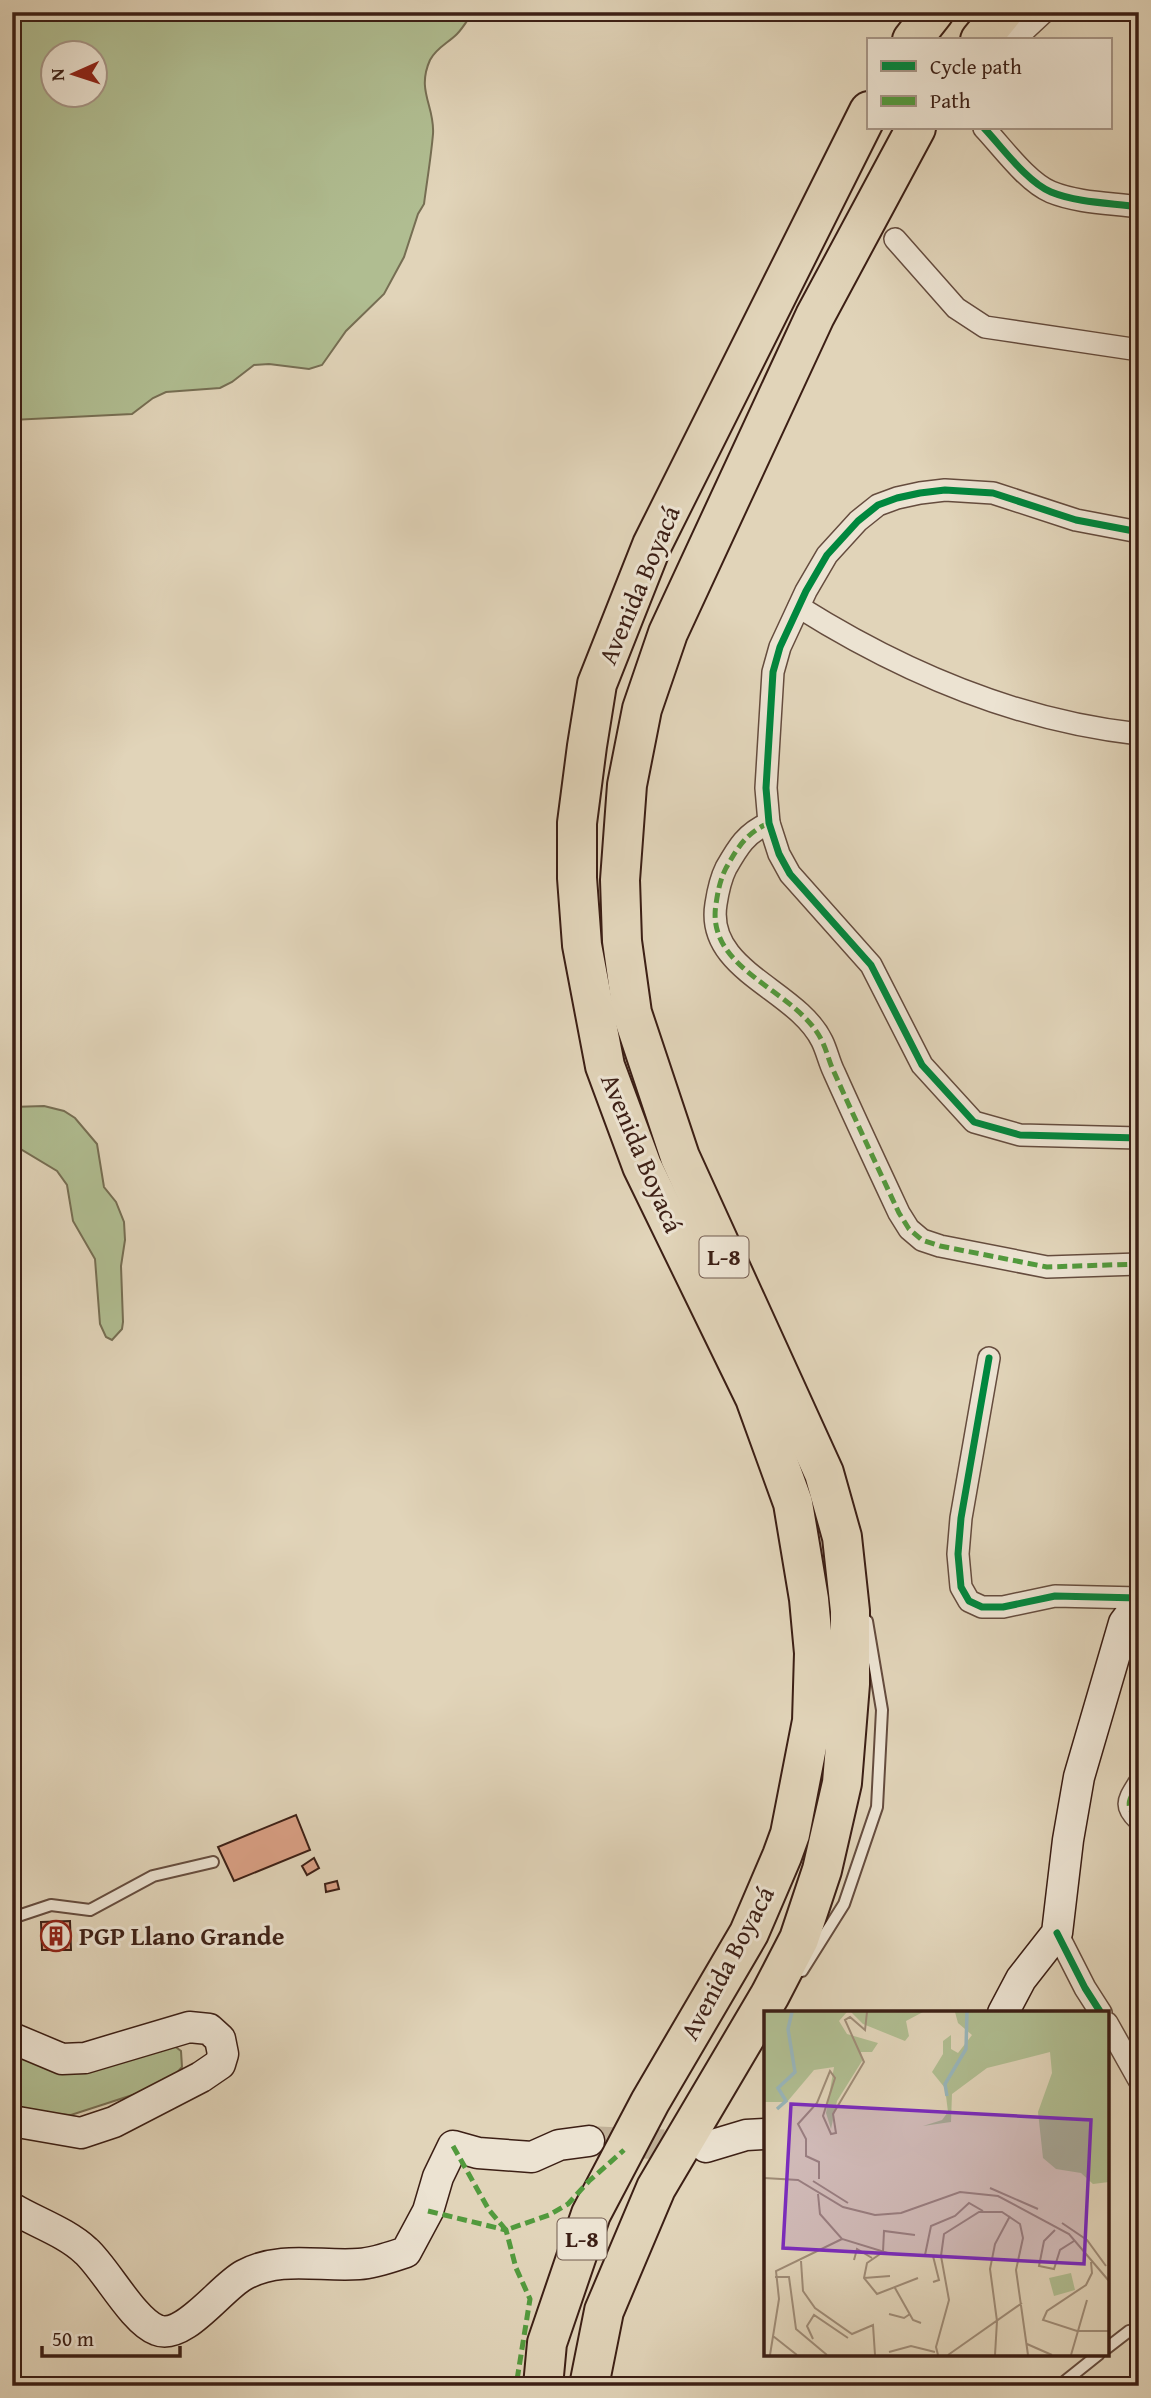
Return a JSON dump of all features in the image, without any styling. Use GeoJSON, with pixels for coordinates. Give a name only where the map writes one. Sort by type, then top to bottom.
{"type":"FeatureCollection","features":[{"type":"Feature","properties":{"kind":"highway"},"geometry":{"type":"LineString","coordinates":[[914,38],[934,12]]}},
{"type":"Feature","properties":{"kind":"highway"},"geometry":{"type":"LineString","coordinates":[[982,38],[1003,12]]}},
{"type":"Feature","properties":{"kind":"highway","name":"Avenida Boyacá"},"geometry":{"type":"LineString","coordinates":[[543,2386],[547,2343],[591,2214],[650,2102],[749,1933],[782,1856],[790,1834],[812,1721],[814,1653],[793,1503],[755,1398],[642,1166],[605,1066],[582,945],[577,878],[577,823],[587,746],[597,684],[652,545],[867,115]]}},
{"type":"Feature","properties":{"kind":"highway","name":"Avenida Boyacá"},"geometry":{"type":"LineString","coordinates":[[589,2386],[604,2311],[656,2188],[758,2015],[799,1939],[822,1870],[842,1783],[850,1684],[850,1611],[842,1537],[824,1473],[680,1157],[632,1013],[622,941],[620,880],[627,785],[642,709],[668,633],[815,316],[915,130]]}},
{"type":"Feature","properties":{"kind":"main road"},"geometry":{"type":"LineString","coordinates":[[1004,2011],[1021,1979],[1057,1933],[1079,1777],[1124,1623],[1139,1600]]}},
{"type":"Feature","properties":{"kind":"main road"},"geometry":{"type":"LineString","coordinates":[[12,2038],[62,2059],[85,2058],[189,2027],[209,2029],[220,2039],[223,2054],[220,2064],[201,2077],[114,2122],[81,2133],[12,2121]]}},
{"type":"Feature","properties":{"kind":"main road"},"geometry":{"type":"LineString","coordinates":[[706,2147],[746,2135],[764,2134]]}},
{"type":"Feature","properties":{"kind":"main road"},"geometry":{"type":"LineString","coordinates":[[12,2208],[86,2250],[145,2322],[158,2331],[167,2331],[192,2320],[243,2275],[275,2264],[360,2264],[406,2252],[428,2211],[438,2177],[453,2146],[478,2152],[532,2157],[559,2145],[589,2141]]}},
{"type":"Feature","properties":{"kind":"street"},"geometry":{"type":"LineString","coordinates":[[1016,38],[1044,12]]}},
{"type":"Feature","properties":{"kind":"street"},"geometry":{"type":"LineString","coordinates":[[986,130],[1034,181],[1050,192],[1071,198],[1139,207]]}},
{"type":"Feature","properties":{"kind":"street"},"geometry":{"type":"LineString","coordinates":[[895,239],[956,308],[985,327],[1139,350]]}},
{"type":"Feature","properties":{"kind":"street"},"geometry":{"type":"LineString","coordinates":[[1139,532],[1076,520],[993,493],[945,490],[897,498],[878,505],[844,535],[827,555],[780,647],[774,672],[766,788],[769,823],[779,854],[790,874],[871,965],[922,1065],[974,1122],[1020,1135],[1139,1138]]}},
{"type":"Feature","properties":{"kind":"street"},"geometry":{"type":"LineString","coordinates":[[799,607],[876,650],[930,676],[1032,715],[1077,726],[1139,734]]}},
{"type":"Feature","properties":{"kind":"street"},"geometry":{"type":"LineString","coordinates":[[769,823],[752,830],[734,853],[721,878],[715,912],[716,934],[727,953],[797,1011],[822,1040],[837,1079],[909,1229],[922,1240],[940,1246],[1028,1264],[1064,1267],[1139,1264]]}},
{"type":"Feature","properties":{"kind":"street"},"geometry":{"type":"LineString","coordinates":[[989,1358],[961,1517],[958,1554],[961,1587],[969,1601],[982,1607],[1003,1607],[1055,1596],[1139,1600]]}},
{"type":"Feature","properties":{"kind":"street"},"geometry":{"type":"LineString","coordinates":[[1139,1783],[1128,1802],[1130,1811],[1139,1820]]}},
{"type":"Feature","properties":{"kind":"street"},"geometry":{"type":"LineString","coordinates":[[1057,1933],[1100,2011]]}},
{"type":"Feature","properties":{"kind":"street"},"geometry":{"type":"LineString","coordinates":[[1109,2027],[1139,2080]]}},
{"type":"Feature","properties":{"kind":"lane"},"geometry":{"type":"LineString","coordinates":[[842,1537],[859,1588]]}},
{"type":"Feature","properties":{"kind":"lane"},"geometry":{"type":"LineString","coordinates":[[796,1977],[805,1968],[844,1903],[877,1807],[882,1710],[864,1609]]}},
{"type":"Feature","properties":{"kind":"lane"},"geometry":{"type":"LineString","coordinates":[[12,1918],[51,1905],[90,1910],[153,1877],[213,1862]]}},
{"type":"Feature","properties":{"kind":"lane"},"geometry":{"type":"LineString","coordinates":[[758,2015],[786,1986]]}},
{"type":"Feature","properties":{"kind":"lane"},"geometry":{"type":"LineString","coordinates":[[1109,2346],[1129,2331],[1139,2329]]}},
{"type":"Feature","properties":{"kind":"lane"},"geometry":{"type":"LineString","coordinates":[[1059,2386],[1096,2356]]}},
{"type":"Feature","properties":{"kind":"green space"},"geometry":{"type":"Polygon","coordinates":[[[12,12],[473,12],[459,32],[433,56],[426,71],[425,90],[433,134],[424,204],[404,257],[384,294],[346,331],[322,365],[309,369],[254,365],[220,388],[166,392],[132,414],[12,420],[12,12]]]}},
{"type":"Feature","properties":{"kind":"green space"},"geometry":{"type":"Polygon","coordinates":[[[44,1106],[64,1111],[75,1118],[97,1144],[104,1187],[116,1202],[124,1222],[125,1240],[121,1266],[123,1322],[122,1329],[112,1340],[106,1337],[100,1324],[95,1259],[73,1221],[67,1185],[57,1171],[12,1146],[12,1107],[44,1106]]]}},
{"type":"Feature","properties":{"kind":"green space"},"geometry":{"type":"Polygon","coordinates":[[[173,2045],[181,2051],[182,2067],[176,2074],[151,2089],[71,2115],[46,2114],[12,2105],[12,2054],[173,2045]]]}},
{"type":"Feature","properties":{"kind":"building"},"geometry":{"type":"Polygon","coordinates":[[[296,1815],[310,1850],[234,1881],[218,1847],[296,1815]]]}},
{"type":"Feature","properties":{"kind":"building"},"geometry":{"type":"Polygon","coordinates":[[[314,1858],[319,1868],[307,1875],[302,1866],[314,1858]]]}},
{"type":"Feature","properties":{"kind":"building"},"geometry":{"type":"Polygon","coordinates":[[[337,1881],[339,1889],[326,1892],[325,1884],[337,1881]]]}},
{"type":"Feature","properties":{"kind":"building","name":"PGP Llano Grande"},"geometry":{"type":"Polygon","coordinates":[[[70,1921],[71,1950],[42,1950],[41,1922],[70,1921]]]}},
{"type":"Feature","properties":{"kind":"tunnel"},"geometry":{"type":"LineString","coordinates":[[589,2141],[699,2146]]}},
{"type":"Feature","properties":{"kind":"marked path"},"geometry":{"type":"LineString","coordinates":[[769,823],[743,841],[726,868],[716,904],[716,927],[724,946],[738,963],[793,1007],[810,1023],[822,1041],[866,1142],[909,1229],[922,1240],[940,1246],[1047,1267],[1139,1264]]}},
{"type":"Feature","properties":{"kind":"marked path"},"geometry":{"type":"LineString","coordinates":[[1139,1783],[1129,1802],[1131,1810],[1139,1820]]}},
{"type":"Feature","properties":{"kind":"marked path"},"geometry":{"type":"LineString","coordinates":[[453,2146],[489,2210],[506,2230],[549,2215],[568,2204],[624,2150]]}},
{"type":"Feature","properties":{"kind":"marked path"},"geometry":{"type":"LineString","coordinates":[[428,2211],[506,2230],[516,2268],[530,2299],[516,2386]]}},
{"type":"Feature","properties":{"kind":"cycle path"},"geometry":{"type":"LineString","coordinates":[[986,130],[1024,172],[1051,192],[1083,201],[1139,207]]}},
{"type":"Feature","properties":{"kind":"cycle path"},"geometry":{"type":"LineString","coordinates":[[1139,532],[1076,520],[993,493],[945,490],[897,498],[878,505],[858,521],[827,555],[806,591],[780,647],[773,672],[766,788],[769,823],[779,854],[790,874],[871,965],[922,1065],[974,1122],[1020,1135],[1139,1138]]}},
{"type":"Feature","properties":{"kind":"cycle path"},"geometry":{"type":"LineString","coordinates":[[989,1358],[961,1518],[958,1554],[961,1587],[969,1601],[982,1607],[1003,1607],[1055,1596],[1139,1598]]}},
{"type":"Feature","properties":{"kind":"cycle path"},"geometry":{"type":"LineString","coordinates":[[1057,1933],[1100,2011]]}},
{"type":"Feature","properties":{"kind":"place","name":"PGP Llano Grande"},"geometry":{"type":"Point","coordinates":[56,1936]}}]}
